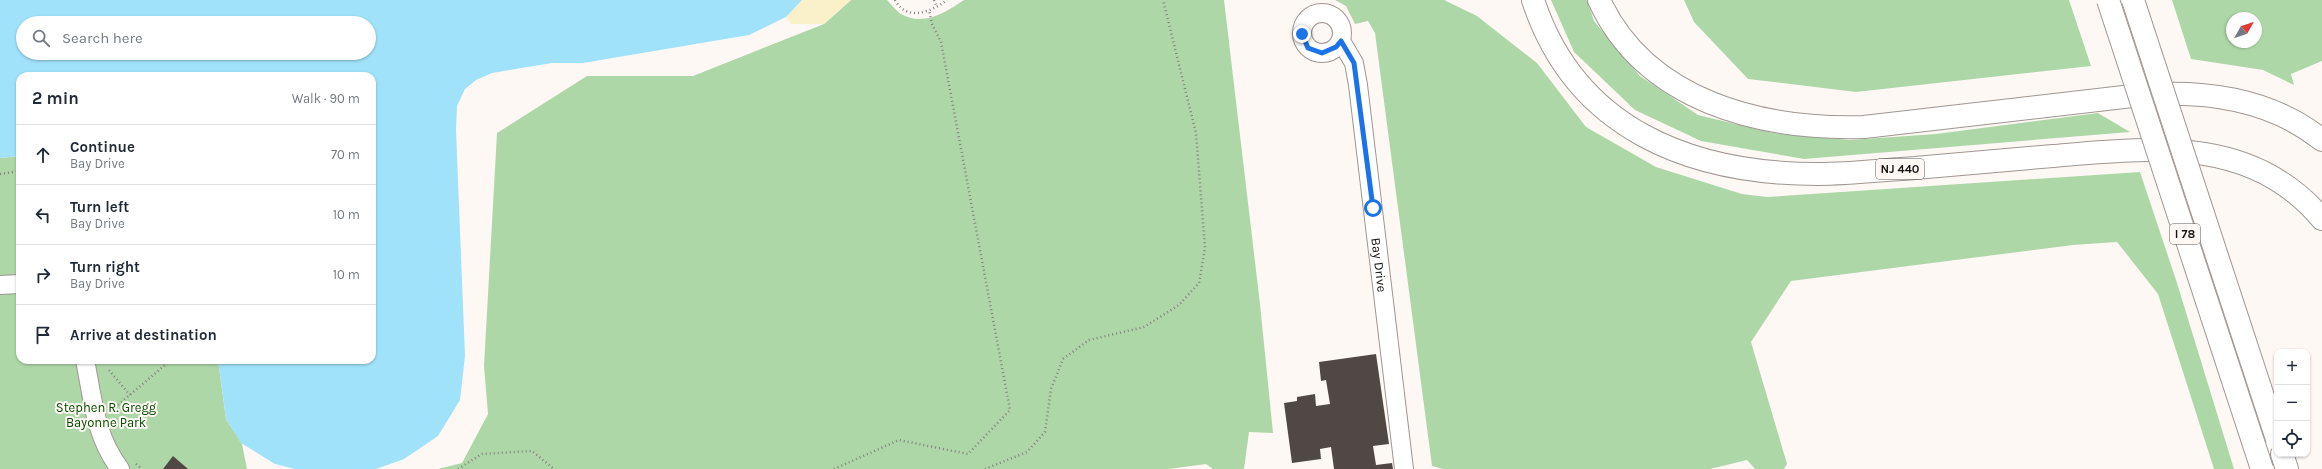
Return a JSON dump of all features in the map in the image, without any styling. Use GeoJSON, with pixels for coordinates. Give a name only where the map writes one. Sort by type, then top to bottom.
{"type":"FeatureCollection","features":[{"type":"Feature","properties":{"kind":"highway","name":"NJ 440"},"geometry":{"type":"LineString","coordinates":[[1532,0],[1543,28],[1557,55],[1574,79],[1595,102],[1618,121],[1644,137],[1671,150],[1699,160],[1758,171],[1819,174],[2123,150],[2186,150],[2215,155],[2257,170],[2297,194],[2322,219]]}},
{"type":"Feature","properties":{"kind":"highway"},"geometry":{"type":"LineString","coordinates":[[1600,0],[1608,18],[1626,43],[1648,65],[1672,84],[1714,105],[1773,121],[1834,127],[1864,127],[2141,95],[2181,94],[2210,96],[2255,105],[2296,122],[2322,140]]}},
{"type":"Feature","properties":{"kind":"highway","name":"I 78"},"geometry":{"type":"LineString","coordinates":[[2108,0],[2262,469]]}},
{"type":"Feature","properties":{"kind":"highway","name":"I 78"},"geometry":{"type":"LineString","coordinates":[[2133,0],[2274,430]]}},
{"type":"Feature","properties":{"kind":"highway"},"geometry":{"type":"LineString","coordinates":[[2283,457],[2287,469]]}},
{"type":"Feature","properties":{"kind":"street","name":"Bay Drive"},"geometry":{"type":"LineString","coordinates":[[1341,41],[1354,63],[1358,85],[1404,469]]}},
{"type":"Feature","properties":{"kind":"street"},"geometry":{"type":"LineString","coordinates":[[0,285],[16,284]]}},
{"type":"Feature","properties":{"kind":"street"},"geometry":{"type":"LineString","coordinates":[[86,364],[99,432],[108,453],[125,464]]}},
{"type":"Feature","properties":{"kind":"path"},"geometry":{"type":"LineString","coordinates":[[895,0],[899,7],[910,14],[937,8],[947,0]]}},
{"type":"Feature","properties":{"kind":"path"},"geometry":{"type":"LineString","coordinates":[[934,0],[937,8]]}},
{"type":"Feature","properties":{"kind":"path"},"geometry":{"type":"LineString","coordinates":[[985,469],[1027,452],[1045,432],[1051,389],[1063,359],[1089,340],[1144,326],[1179,305],[1199,283],[1205,248],[1196,133],[1164,0]]}},
{"type":"Feature","properties":{"kind":"path"},"geometry":{"type":"LineString","coordinates":[[834,469],[899,440],[968,454],[1010,410],[941,42],[932,24],[929,10]]}},
{"type":"Feature","properties":{"kind":"path"},"geometry":{"type":"LineString","coordinates":[[0,175],[16,172]]}},
{"type":"Feature","properties":{"kind":"path"},"geometry":{"type":"LineString","coordinates":[[113,417],[111,411],[165,364]]}},
{"type":"Feature","properties":{"kind":"path"},"geometry":{"type":"LineString","coordinates":[[109,370],[130,395]]}},
{"type":"Feature","properties":{"kind":"path"},"geometry":{"type":"LineString","coordinates":[[458,469],[482,454],[532,451],[554,469]]}},
{"type":"Feature","properties":{"kind":"path"},"geometry":{"type":"LineString","coordinates":[[125,464],[142,469]]}},
{"type":"Feature","properties":{"kind":"green space"},"geometry":{"type":"Polygon","coordinates":[[[851,0],[887,0],[901,14],[910,18],[918,19],[942,13],[964,0],[1224,0],[1260,304],[1273,433],[1249,432],[1244,469],[1213,469],[1206,464],[1169,469],[438,469],[462,463],[488,414],[484,366],[497,133],[587,76],[693,76],[824,24],[851,0]]]}},
{"type":"Feature","properties":{"kind":"green space"},"geometry":{"type":"Polygon","coordinates":[[[1335,0],[1444,0],[1477,16],[1537,63],[1586,127],[1656,167],[1742,194],[1767,197],[2140,172],[2177,283],[2234,469],[2214,469],[2158,294],[2117,242],[2073,245],[1791,281],[1751,342],[1787,464],[1784,469],[1755,469],[1747,460],[1710,469],[1443,469],[1432,466],[1375,33],[1368,21],[1355,24],[1346,6],[1335,0]]]}},
{"type":"Feature","properties":{"kind":"green space"},"geometry":{"type":"Polygon","coordinates":[[[1551,0],[1587,0],[1594,21],[1640,76],[1698,115],[1773,133],[1850,140],[1936,134],[2098,113],[2130,132],[1804,159],[1701,141],[1635,110],[1574,52],[1551,0]]]}},
{"type":"Feature","properties":{"kind":"green space"},"geometry":{"type":"Polygon","coordinates":[[[1684,0],[2069,0],[2091,66],[1856,92],[1748,79],[1694,22],[1684,0]]]}},
{"type":"Feature","properties":{"kind":"green space"},"geometry":{"type":"Polygon","coordinates":[[[2172,0],[2322,0],[2322,61],[2291,74],[2294,85],[2263,70],[2191,59],[2172,0]]]}},
{"type":"Feature","properties":{"kind":"green space","name":"Stephen R. Gregg Bayonne Park"},"geometry":{"type":"Polygon","coordinates":[[[16,156],[16,364],[219,364],[226,419],[242,444],[247,469],[0,469],[0,158],[16,156]]]}},
{"type":"Feature","properties":{"kind":"sand"},"geometry":{"type":"Polygon","coordinates":[[[802,0],[851,0],[824,24],[791,24],[786,17],[802,0]]]}},
{"type":"Feature","properties":{"kind":"water"},"geometry":{"type":"Polygon","coordinates":[[[0,0],[802,0],[786,17],[749,35],[583,63],[552,63],[492,73],[476,80],[465,89],[457,106],[456,130],[465,356],[460,400],[438,436],[404,459],[376,469],[295,469],[275,464],[241,443],[226,419],[219,364],[376,364],[376,72],[16,72],[16,156],[0,158],[0,0]]]}},
{"type":"Feature","properties":{"kind":"building"},"geometry":{"type":"Polygon","coordinates":[[[1376,354],[1389,444],[1373,446],[1376,465],[1392,463],[1393,469],[1334,469],[1331,447],[1320,449],[1321,459],[1292,463],[1284,403],[1297,401],[1297,397],[1315,394],[1316,406],[1330,404],[1326,380],[1321,381],[1319,362],[1376,354]]]}},
{"type":"Feature","properties":{"kind":"building"},"geometry":{"type":"Polygon","coordinates":[[[173,456],[188,469],[163,469],[173,456]]]}},
{"type":"Feature","properties":{"kind":"route"},"geometry":{"type":"LineString","coordinates":[[1302,34],[1308,48],[1315,52],[1322,53],[1330,51],[1341,41],[1347,48],[1354,63],[1373,208]]}}]}
